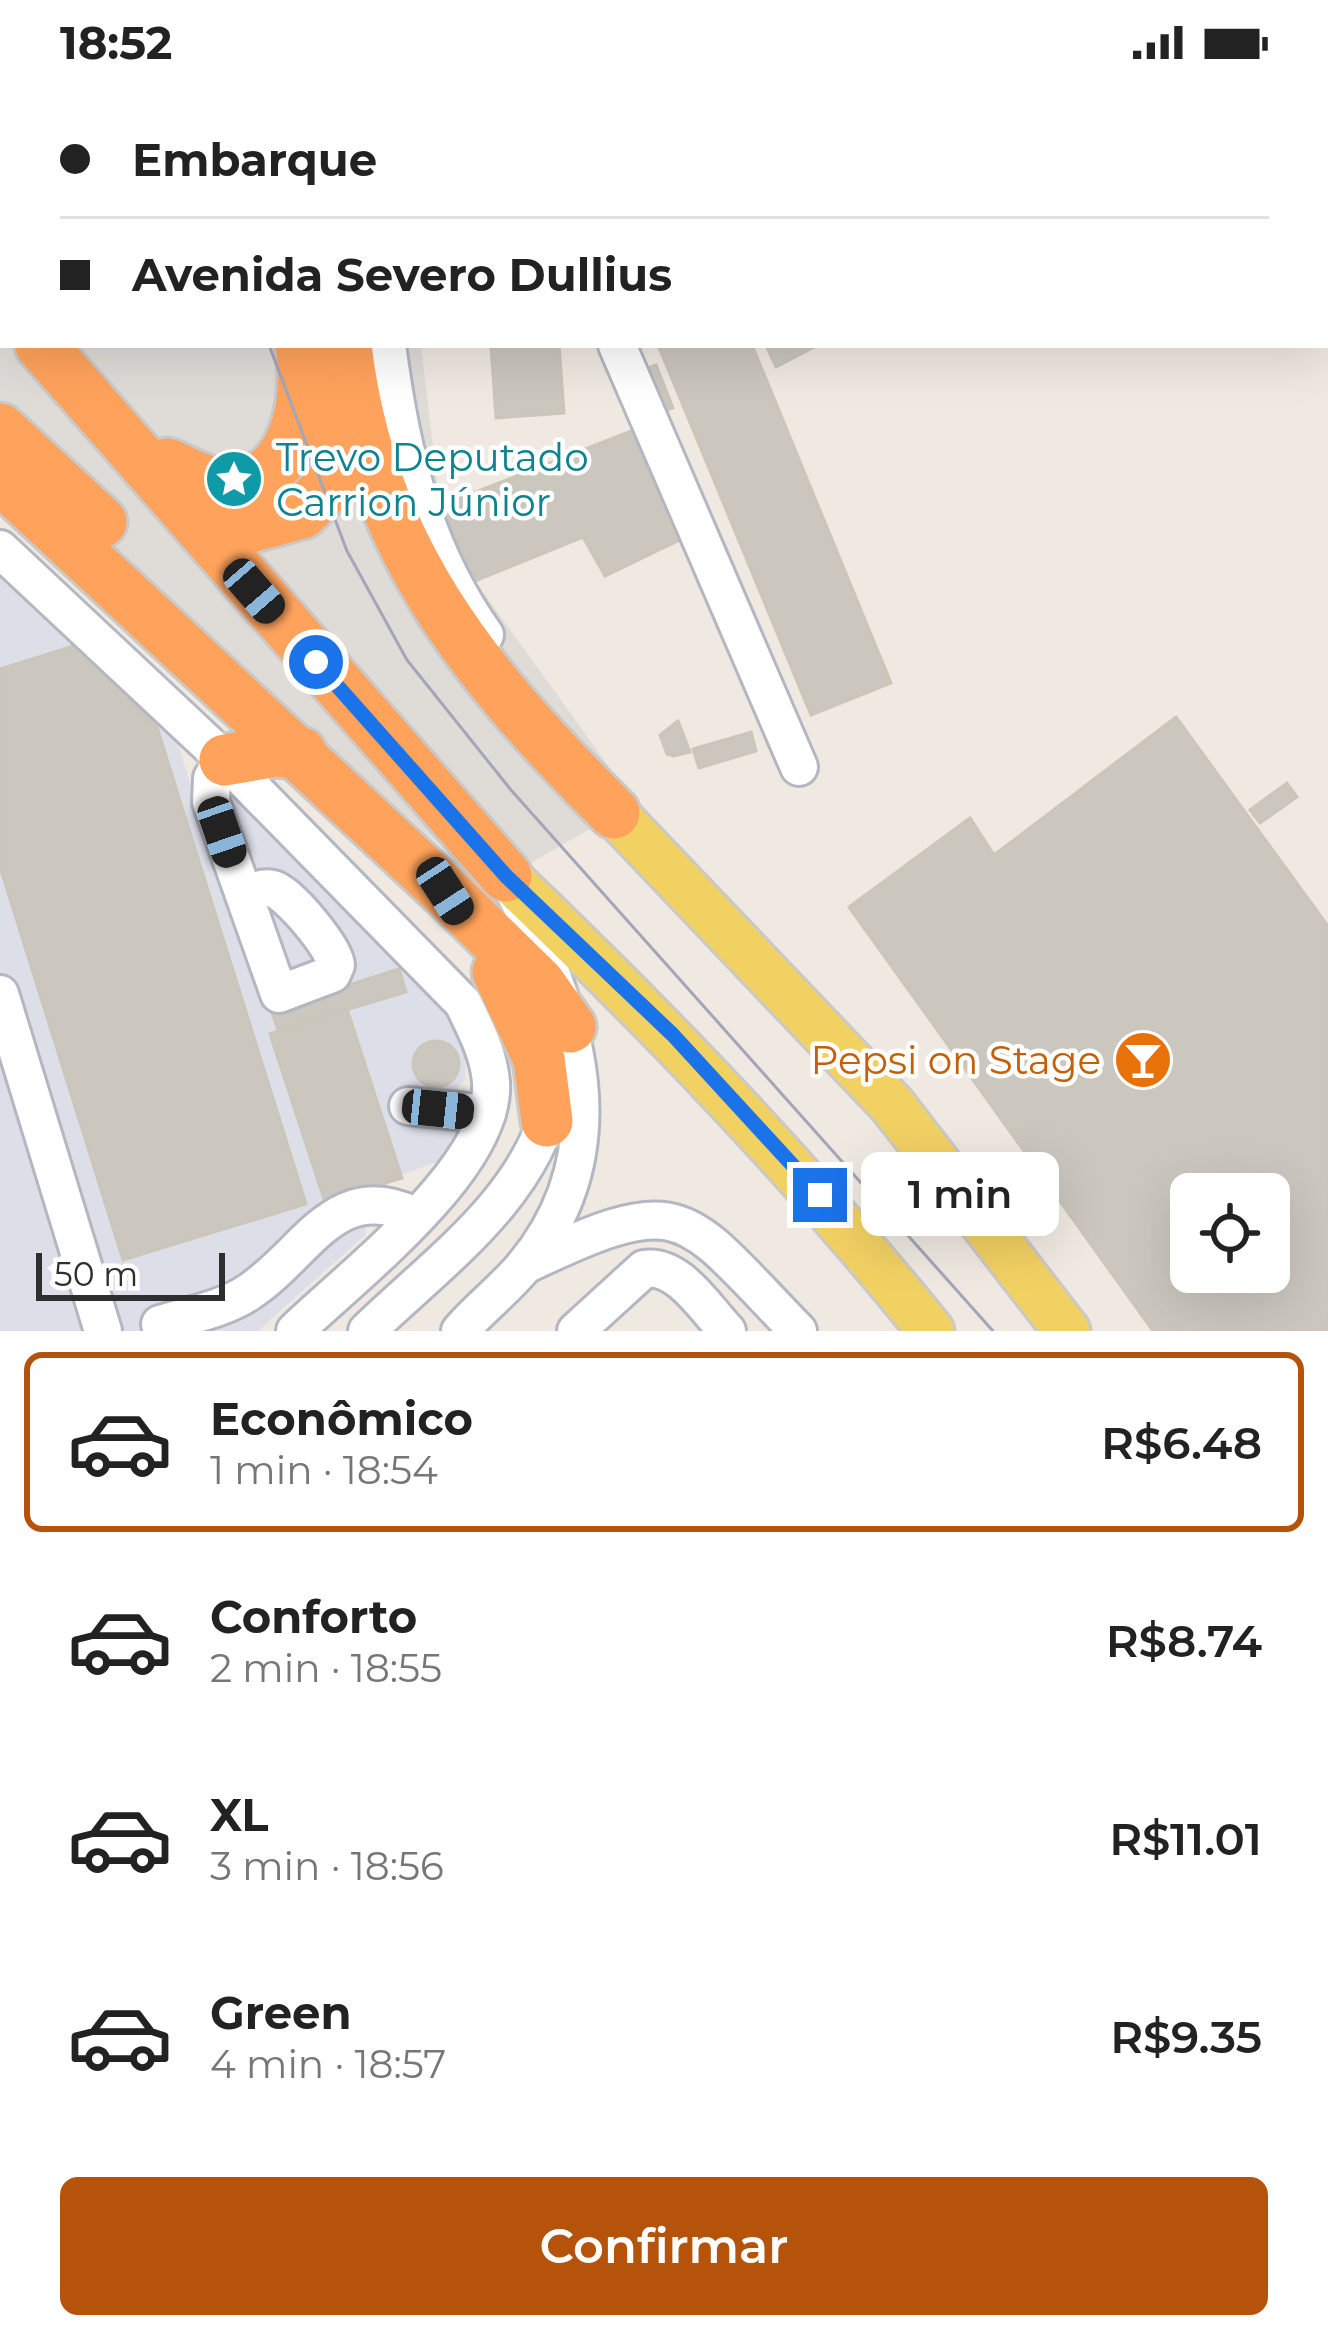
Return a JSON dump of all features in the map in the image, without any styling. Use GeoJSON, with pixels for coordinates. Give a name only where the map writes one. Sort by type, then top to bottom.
{"type":"FeatureCollection","features":[{"type":"Feature","properties":{"kind":"highway"},"geometry":{"type":"LineString","coordinates":[[44,348],[506,876]]}},
{"type":"Feature","properties":{"kind":"highway"},"geometry":{"type":"LineString","coordinates":[[127,448],[218,484],[243,483],[288,452],[300,427],[301,348]]}},
{"type":"Feature","properties":{"kind":"highway"},"geometry":{"type":"LineString","coordinates":[[127,448],[220,523],[263,527],[302,513],[335,480],[348,366]]}},
{"type":"Feature","properties":{"kind":"highway"},"geometry":{"type":"LineString","coordinates":[[348,366],[388,509],[427,591],[478,670],[614,813]]}},
{"type":"Feature","properties":{"kind":"highway"},"geometry":{"type":"LineString","coordinates":[[0,428],[355,759],[506,876]]}},
{"type":"Feature","properties":{"kind":"highway"},"geometry":{"type":"LineString","coordinates":[[0,478],[445,891],[538,983],[570,1027]]}},
{"type":"Feature","properties":{"kind":"highway"},"geometry":{"type":"LineString","coordinates":[[225,760],[276,751],[301,753]]}},
{"type":"Feature","properties":{"kind":"highway"},"geometry":{"type":"LineString","coordinates":[[445,891],[526,1023],[539,1060],[547,1121]]}},
{"type":"Feature","properties":{"kind":"main road"},"geometry":{"type":"LineString","coordinates":[[614,813],[893,1106],[1067,1331]]}},
{"type":"Feature","properties":{"kind":"main road"},"geometry":{"type":"LineString","coordinates":[[506,876],[673,1035],[820,1195],[931,1331]]}},
{"type":"Feature","properties":{"kind":"street"},"geometry":{"type":"LineString","coordinates":[[387,348],[400,448],[434,542],[479,626],[614,813]]}},
{"type":"Feature","properties":{"kind":"street"},"geometry":{"type":"LineString","coordinates":[[617,348],[799,767]]}},
{"type":"Feature","properties":{"kind":"street"},"geometry":{"type":"LineString","coordinates":[[0,549],[225,760],[464,1003],[484,1048],[491,1084],[487,1114],[459,1173],[295,1331]]}},
{"type":"Feature","properties":{"kind":"street"},"geometry":{"type":"LineString","coordinates":[[225,760],[212,778],[211,802],[244,894]]}},
{"type":"Feature","properties":{"kind":"street"},"geometry":{"type":"LineString","coordinates":[[460,1331],[525,1265],[564,1199],[579,1147],[584,1098],[570,1027],[541,946],[506,876]]}},
{"type":"Feature","properties":{"kind":"street"},"geometry":{"type":"LineString","coordinates":[[0,994],[103,1331]]}},
{"type":"Feature","properties":{"kind":"street"},"geometry":{"type":"LineString","coordinates":[[368,1331],[479,1226],[518,1180],[547,1121],[570,1027]]}},
{"type":"Feature","properties":{"kind":"street"},"geometry":{"type":"LineString","coordinates":[[408,1106],[487,1114]]}},
{"type":"Feature","properties":{"kind":"street"},"geometry":{"type":"LineString","coordinates":[[160,1324],[245,1295],[334,1215],[382,1203],[415,1216]]}},
{"type":"Feature","properties":{"kind":"street"},"geometry":{"type":"LineString","coordinates":[[525,1265],[631,1219],[666,1217],[694,1229],[798,1331]]}},
{"type":"Feature","properties":{"kind":"street"},"geometry":{"type":"LineString","coordinates":[[576,1331],[644,1269],[658,1267],[670,1272],[727,1331]]}},
{"type":"Feature","properties":{"kind":"street"},"geometry":{"type":"LineString","coordinates":[[440,1331],[484,1303]]}},
{"type":"Feature","properties":{"kind":"shaded area","name":"Trevo Deputado Carrion Júnior"},"geometry":{"type":"Polygon","coordinates":[[[0,348],[421,348],[440,506],[475,581],[630,796],[616,814],[487,888],[0,451],[0,348]]]}},
{"type":"Feature","properties":{"kind":"shaded area"},"geometry":{"type":"Polygon","coordinates":[[[0,565],[176,737],[196,803],[229,791],[457,1024],[466,1050],[465,1080],[456,1088],[469,1098],[468,1132],[436,1162],[331,1201],[366,1222],[365,1235],[258,1331],[0,1331],[0,565]]]}},
{"type":"Feature","properties":{"kind":"building"},"geometry":{"type":"Polygon","coordinates":[[[491,348],[559,348],[564,413],[496,418],[491,348]]]}},
{"type":"Feature","properties":{"kind":"building"},"geometry":{"type":"Polygon","coordinates":[[[659,348],[753,348],[891,683],[811,715],[659,348]]]}},
{"type":"Feature","properties":{"kind":"building"},"geometry":{"type":"Polygon","coordinates":[[[767,348],[812,348],[776,367],[767,348]]]}},
{"type":"Feature","properties":{"kind":"building"},"geometry":{"type":"Polygon","coordinates":[[[656,365],[673,408],[652,416],[636,373],[656,365]]]}},
{"type":"Feature","properties":{"kind":"building"},"geometry":{"type":"Polygon","coordinates":[[[649,424],[694,533],[605,576],[583,537],[475,581],[440,506],[649,424]]]}},
{"type":"Feature","properties":{"kind":"building"},"geometry":{"type":"Polygon","coordinates":[[[80,644],[157,727],[306,1204],[123,1260],[0,867],[0,669],[80,644]]]}},
{"type":"Feature","properties":{"kind":"building","name":"Pepsi on Stage"},"geometry":{"type":"Polygon","coordinates":[[[1176,717],[1328,926],[1328,1331],[1153,1331],[849,907],[970,818],[994,855],[1176,717]]]}},
{"type":"Feature","properties":{"kind":"building"},"geometry":{"type":"Polygon","coordinates":[[[678,721],[690,752],[674,756],[667,754],[660,735],[678,721]]]}},
{"type":"Feature","properties":{"kind":"building"},"geometry":{"type":"Polygon","coordinates":[[[751,732],[756,751],[699,768],[693,749],[751,732]]]}},
{"type":"Feature","properties":{"kind":"building"},"geometry":{"type":"Polygon","coordinates":[[[1287,783],[1297,797],[1260,823],[1250,810],[1287,783]]]}},
{"type":"Feature","properties":{"kind":"building"},"geometry":{"type":"Polygon","coordinates":[[[399,969],[406,992],[278,1030],[271,1010],[399,969]]]}},
{"type":"Feature","properties":{"kind":"building"},"geometry":{"type":"Polygon","coordinates":[[[347,1009],[402,1178],[325,1202],[270,1034],[347,1009]]]}},
{"type":"Feature","properties":{"kind":"building"},"geometry":{"type":"Polygon","coordinates":[[[436,1041],[452,1048],[459,1064],[452,1080],[436,1087],[420,1080],[413,1064],[420,1048],[436,1041]]]}},
{"type":"Feature","properties":{"kind":"tram line"},"geometry":{"type":"LineString","coordinates":[[270,348],[347,551],[407,660],[511,790],[993,1331]]}},
{"type":"Feature","properties":{"kind":"place","name":"Trevo Deputado Carrion Júnior"},"geometry":{"type":"Point","coordinates":[234,479]}},
{"type":"Feature","properties":{"kind":"place","name":"Pepsi on Stage"},"geometry":{"type":"Point","coordinates":[1143,1060]}},
{"type":"Feature","properties":{"kind":"route"},"geometry":{"type":"LineString","coordinates":[[316,662],[506,876],[673,1035],[820,1195]]}}]}
